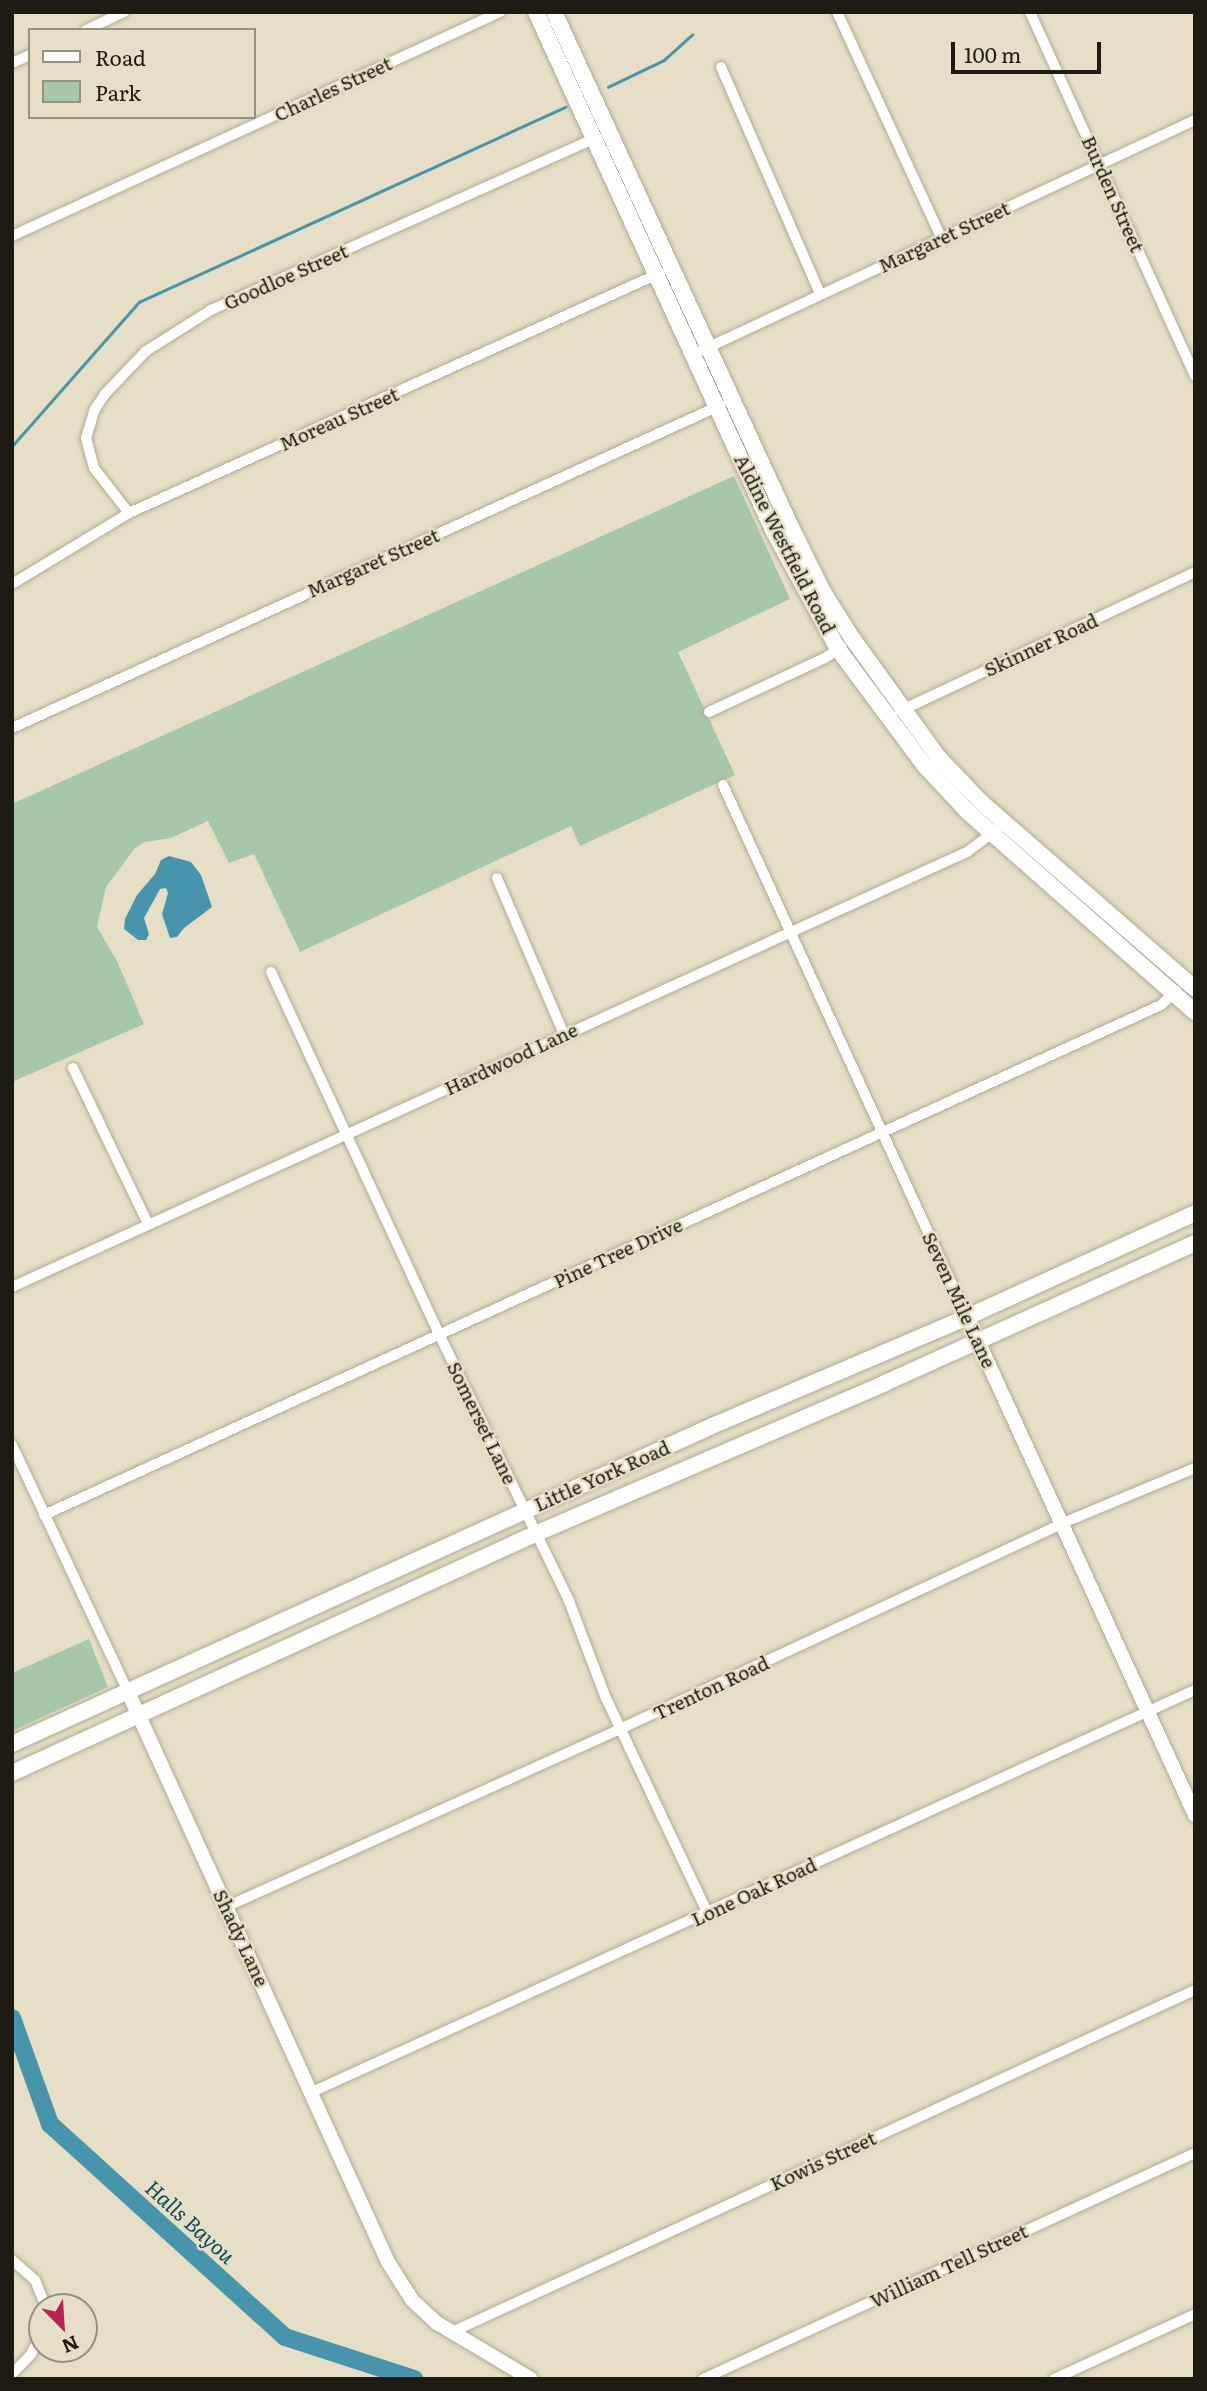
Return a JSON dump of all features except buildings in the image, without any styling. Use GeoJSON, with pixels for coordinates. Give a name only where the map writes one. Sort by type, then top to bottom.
{"type":"FeatureCollection","features":[{"type":"Feature","properties":{"kind":"main road","name":"Aldine Westfield Road"},"geometry":{"type":"LineString","coordinates":[[536,12],[774,532],[838,649],[925,766],[1190,985]]}},
{"type":"Feature","properties":{"kind":"main road","name":"Aldine Westfield Road"},"geometry":{"type":"LineString","coordinates":[[554,12],[790,526],[823,592],[852,638],[938,757],[998,828],[1195,1012]]}},
{"type":"Feature","properties":{"kind":"main road"},"geometry":{"type":"LineString","coordinates":[[774,532],[790,526]]}},
{"type":"Feature","properties":{"kind":"main road"},"geometry":{"type":"LineString","coordinates":[[859,678],[873,668]]}},
{"type":"Feature","properties":{"kind":"main road","name":"Little York Road"},"geometry":{"type":"LineString","coordinates":[[12,1744],[712,1426],[967,1317],[1195,1213]]}},
{"type":"Feature","properties":{"kind":"main road","name":"Little York Road"},"geometry":{"type":"LineString","coordinates":[[12,1773],[535,1534],[978,1341],[1195,1243]]}},
{"type":"Feature","properties":{"kind":"street"},"geometry":{"type":"LineString","coordinates":[[90,28],[124,12]]}},
{"type":"Feature","properties":{"kind":"street","name":"Charles Street"},"geometry":{"type":"LineString","coordinates":[[12,236],[500,12]]}},
{"type":"Feature","properties":{"kind":"street"},"geometry":{"type":"LineString","coordinates":[[837,12],[942,239]]}},
{"type":"Feature","properties":{"kind":"street","name":"Burden Street"},"geometry":{"type":"LineString","coordinates":[[1030,12],[1195,376]]}},
{"type":"Feature","properties":{"kind":"street"},"geometry":{"type":"LineString","coordinates":[[12,63],[28,56]]}},
{"type":"Feature","properties":{"kind":"street"},"geometry":{"type":"LineString","coordinates":[[721,67],[820,294]]}},
{"type":"Feature","properties":{"kind":"street","name":"Margaret Street"},"geometry":{"type":"LineString","coordinates":[[694,354],[1195,120]]}},
{"type":"Feature","properties":{"kind":"street","name":"Goodloe Street"},"geometry":{"type":"LineString","coordinates":[[129,513],[94,468],[86,438],[95,409],[105,394],[146,351],[211,310],[609,131]]}},
{"type":"Feature","properties":{"kind":"street","name":"Moreau Street"},"geometry":{"type":"LineString","coordinates":[[14,583],[129,513],[672,267]]}},
{"type":"Feature","properties":{"kind":"street","name":"Margaret Street"},"geometry":{"type":"LineString","coordinates":[[12,728],[733,399]]}},
{"type":"Feature","properties":{"kind":"street","name":"Skinner Road"},"geometry":{"type":"LineString","coordinates":[[887,716],[1195,572]]}},
{"type":"Feature","properties":{"kind":"street"},"geometry":{"type":"LineString","coordinates":[[709,712],[838,649],[852,638]]}},
{"type":"Feature","properties":{"kind":"street","name":"Seven Mile Lane"},"geometry":{"type":"LineString","coordinates":[[723,785],[1195,1815]]}},
{"type":"Feature","properties":{"kind":"street","name":"Hardwood Lane"},"geometry":{"type":"LineString","coordinates":[[12,1287],[967,852],[998,828]]}},
{"type":"Feature","properties":{"kind":"street"},"geometry":{"type":"LineString","coordinates":[[497,878],[564,1034]]}},
{"type":"Feature","properties":{"kind":"street","name":"Somerset Lane"},"geometry":{"type":"LineString","coordinates":[[271,972],[439,1334],[576,1616],[620,1729],[708,1914]]}},
{"type":"Feature","properties":{"kind":"street","name":"Pine Tree Drive"},"geometry":{"type":"LineString","coordinates":[[44,1515],[1161,1005],[1173,994],[1190,985]]}},
{"type":"Feature","properties":{"kind":"street"},"geometry":{"type":"LineString","coordinates":[[74,1068],[148,1224]]}},
{"type":"Feature","properties":{"kind":"street","name":"Shady Lane"},"geometry":{"type":"LineString","coordinates":[[12,1445],[128,1692],[388,2262],[412,2300],[452,2332],[531,2379]]}},
{"type":"Feature","properties":{"kind":"street","name":"Trenton Road"},"geometry":{"type":"LineString","coordinates":[[226,1907],[620,1729],[1063,1523],[1195,1468]]}},
{"type":"Feature","properties":{"kind":"street","name":"Lone Oak Road"},"geometry":{"type":"LineString","coordinates":[[312,2092],[1195,1690]]}},
{"type":"Feature","properties":{"kind":"street","name":"Kowis Street"},"geometry":{"type":"LineString","coordinates":[[452,2332],[1195,1990]]}},
{"type":"Feature","properties":{"kind":"street","name":"William Tell Street"},"geometry":{"type":"LineString","coordinates":[[703,2379],[1195,2153]]}},
{"type":"Feature","properties":{"kind":"street"},"geometry":{"type":"LineString","coordinates":[[12,2260],[35,2280],[40,2293]]}},
{"type":"Feature","properties":{"kind":"street"},"geometry":{"type":"LineString","coordinates":[[1054,2379],[1195,2314]]}},
{"type":"Feature","properties":{"kind":"street"},"geometry":{"type":"LineString","coordinates":[[12,2374],[28,2357]]}},
{"type":"Feature","properties":{"kind":"green space"},"geometry":{"type":"Polygon","coordinates":[[[734,476],[790,599],[678,652],[735,775],[580,846],[571,826],[300,952],[254,854],[229,863],[208,821],[171,838],[145,842],[135,848],[106,887],[97,927],[117,961],[144,1024],[12,1082],[12,804],[734,476]]]}},
{"type":"Feature","properties":{"kind":"green space"},"geometry":{"type":"Polygon","coordinates":[[[89,1639],[108,1687],[12,1731],[12,1673],[89,1639]]]}},
{"type":"Feature","properties":{"kind":"water"},"geometry":{"type":"Polygon","coordinates":[[[169,856],[191,862],[201,875],[212,907],[184,928],[177,937],[170,938],[162,914],[168,893],[166,888],[160,889],[144,918],[149,934],[146,940],[138,940],[124,929],[125,919],[137,895],[155,874],[161,860],[169,856]]]}},
{"type":"Feature","properties":{"kind":"waterway"},"geometry":{"type":"LineString","coordinates":[[608,87],[664,60],[692,35]]}},
{"type":"Feature","properties":{"kind":"waterway"},"geometry":{"type":"LineString","coordinates":[[12,446],[139,302],[565,107]]}},
{"type":"Feature","properties":{"kind":"waterway","name":"Halls Bayou"},"geometry":{"type":"LineString","coordinates":[[12,2018],[50,2124],[285,2337],[414,2379]]}}]}
